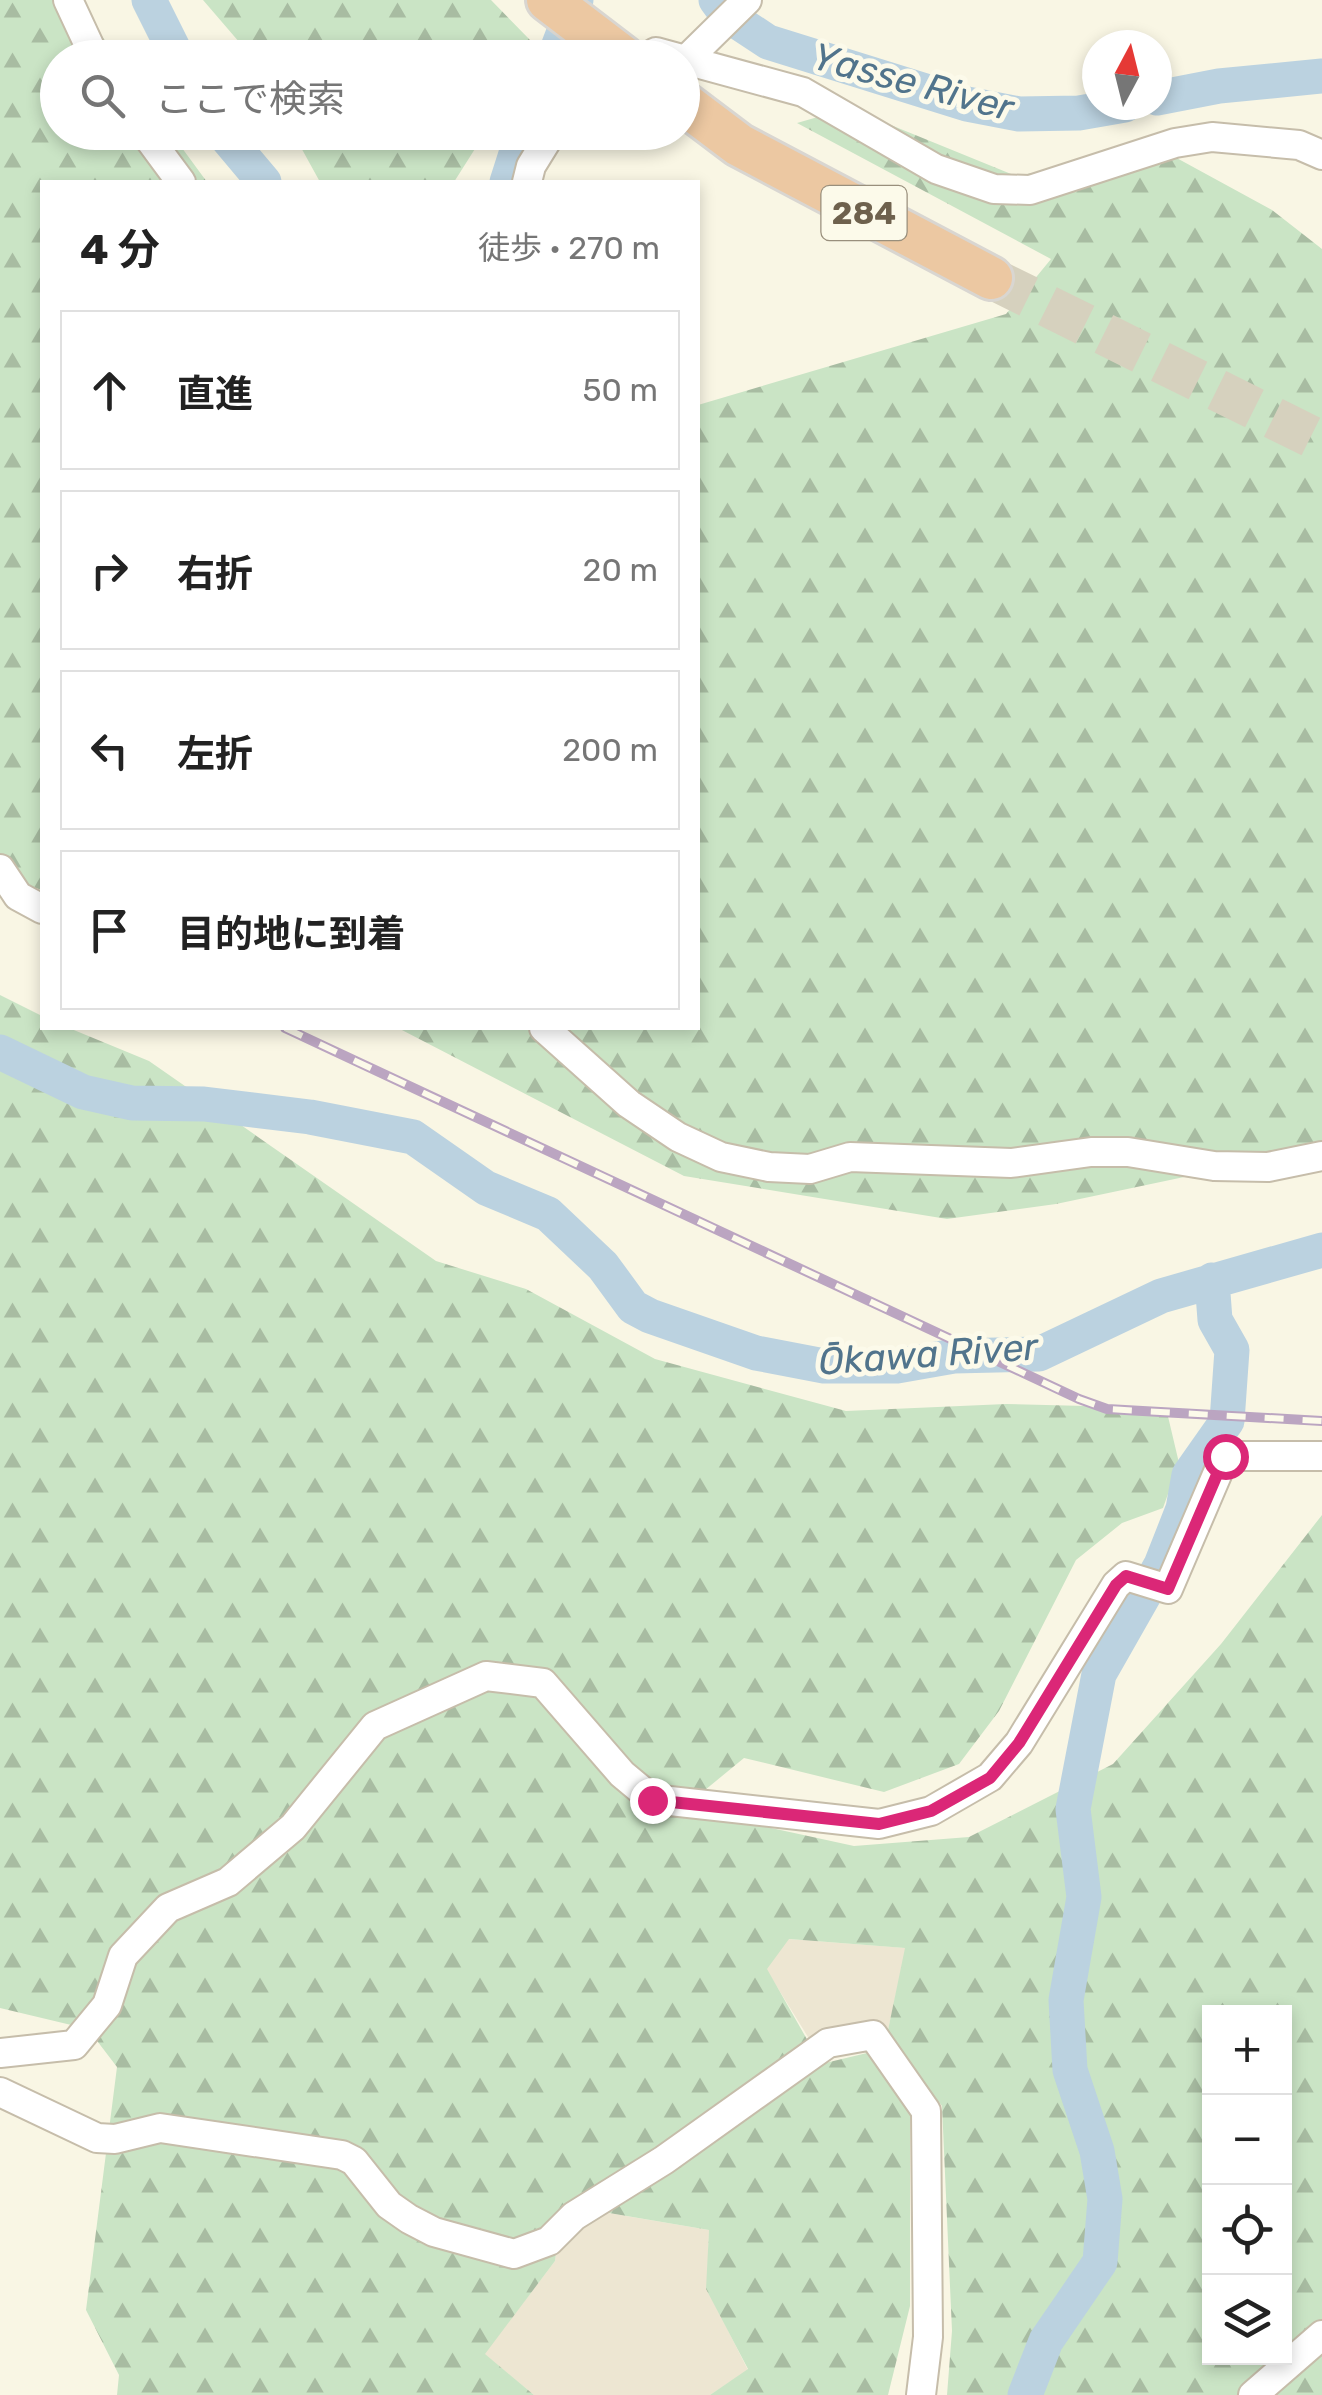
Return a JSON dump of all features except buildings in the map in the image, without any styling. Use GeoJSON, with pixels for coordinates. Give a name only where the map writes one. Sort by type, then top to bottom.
{"type":"FeatureCollection","features":[{"type":"Feature","properties":{"kind":"highway"},"geometry":{"type":"LineString","coordinates":[[548,0],[600,40]]}},
{"type":"Feature","properties":{"kind":"highway","name":"284"},"geometry":{"type":"LineString","coordinates":[[700,116],[739,145],[991,278]]}},
{"type":"Feature","properties":{"kind":"street"},"geometry":{"type":"LineString","coordinates":[[68,0],[87,40]]}},
{"type":"Feature","properties":{"kind":"street"},"geometry":{"type":"LineString","coordinates":[[700,46],[747,0]]}},
{"type":"Feature","properties":{"kind":"street"},"geometry":{"type":"LineString","coordinates":[[700,63],[804,92],[936,169],[994,189],[1030,190],[1174,143],[1212,137],[1299,145],[1322,154]]}},
{"type":"Feature","properties":{"kind":"street"},"geometry":{"type":"LineString","coordinates":[[157,150],[180,180]]}},
{"type":"Feature","properties":{"kind":"street"},"geometry":{"type":"LineString","coordinates":[[528,180],[541,150]]}},
{"type":"Feature","properties":{"kind":"street"},"geometry":{"type":"LineString","coordinates":[[0,869],[18,896],[40,908]]}},
{"type":"Feature","properties":{"kind":"street"},"geometry":{"type":"LineString","coordinates":[[546,1030],[629,1104],[678,1137],[720,1156],[769,1167],[810,1168],[850,1157],[878,1156],[1010,1163],[1091,1152],[1128,1152],[1214,1166],[1268,1167],[1322,1156]]}},
{"type":"Feature","properties":{"kind":"street"},"geometry":{"type":"LineString","coordinates":[[0,2054],[74,2045],[107,2005],[123,1956],[168,1908],[228,1882],[293,1827],[374,1726],[486,1676],[543,1683],[622,1774],[652,1800],[879,1824],[931,1811],[990,1778],[1019,1743],[1116,1585],[1126,1576],[1168,1589],[1225,1456],[1322,1456]]}},
{"type":"Feature","properties":{"kind":"street"},"geometry":{"type":"LineString","coordinates":[[0,2092],[97,2138],[160,2128],[342,2156],[354,2161],[389,2205],[409,2220],[434,2232],[514,2254],[548,2241],[574,2216],[664,2160],[828,2043],[873,2035],[926,2111],[928,2337],[921,2395]]}},
{"type":"Feature","properties":{"kind":"street"},"geometry":{"type":"LineString","coordinates":[[1253,2395],[1322,2335]]}},
{"type":"Feature","properties":{"kind":"shaded area"},"geometry":{"type":"Polygon","coordinates":[[[788,1939],[906,1948],[887,2035],[808,2037],[766,1969],[788,1939]]]}},
{"type":"Feature","properties":{"kind":"shaded area"},"geometry":{"type":"Polygon","coordinates":[[[561,2205],[709,2230],[707,2289],[748,2370],[710,2395],[534,2395],[484,2354],[555,2261],[561,2205]]]}},
{"type":"Feature","properties":{"kind":"green space"},"geometry":{"type":"Polygon","coordinates":[[[0,0],[76,0],[105,40],[40,40],[40,150],[183,150],[206,180],[40,180],[40,889],[0,877],[0,0]]]}},
{"type":"Feature","properties":{"kind":"green space"},"geometry":{"type":"Polygon","coordinates":[[[203,0],[491,0],[530,40],[237,40],[203,0]]]}},
{"type":"Feature","properties":{"kind":"green space"},"geometry":{"type":"Polygon","coordinates":[[[849,108],[1016,176],[1162,150],[1272,210],[1322,249],[1322,1148],[1056,1204],[947,1219],[684,1176],[402,1030],[700,1030],[700,404],[1006,314],[1051,259],[797,123],[849,108]]]}},
{"type":"Feature","properties":{"kind":"green space"},"geometry":{"type":"Polygon","coordinates":[[[302,150],[474,150],[455,180],[319,180],[302,150]]]}},
{"type":"Feature","properties":{"kind":"green space"},"geometry":{"type":"Polygon","coordinates":[[[0,995],[40,1015],[40,1030],[74,1030],[149,1061],[436,1261],[526,1289],[655,1359],[846,1411],[1006,1404],[1166,1408],[1179,1463],[1163,1508],[1122,1523],[1076,1560],[999,1711],[959,1764],[884,1792],[744,1758],[705,1790],[721,1817],[854,1846],[969,1837],[1113,1764],[1221,1644],[1322,1515],[1322,2332],[1292,2355],[1292,2005],[1202,2005],[1202,2365],[1280,2365],[1241,2395],[947,2395],[952,2331],[942,2106],[887,2035],[905,1948],[789,1939],[767,1969],[821,2064],[867,2053],[910,2114],[910,2306],[888,2395],[710,2395],[748,2369],[706,2289],[709,2230],[562,2205],[555,2261],[485,2354],[534,2395],[117,2395],[119,2375],[86,2310],[117,2067],[88,2029],[0,2008],[0,995]]]}},
{"type":"Feature","properties":{"kind":"green space"},"geometry":{"type":"Polygon","coordinates":[[[1322,2342],[1322,2395],[1259,2395],[1322,2342]]]}},
{"type":"Feature","properties":{"kind":"waterway","name":"Yasse River"},"geometry":{"type":"LineString","coordinates":[[149,0],[169,40]]}},
{"type":"Feature","properties":{"kind":"waterway","name":"Yasse River"},"geometry":{"type":"LineString","coordinates":[[561,40],[576,0]]}},
{"type":"Feature","properties":{"kind":"waterway","name":"Yasse River"},"geometry":{"type":"LineString","coordinates":[[716,0],[727,15],[768,42],[967,104],[1019,114],[1082,112]]}},
{"type":"Feature","properties":{"kind":"waterway","name":"Yasse River"},"geometry":{"type":"LineString","coordinates":[[1172,95],[1219,86],[1322,76]]}},
{"type":"Feature","properties":{"kind":"waterway","name":"Yasse River"},"geometry":{"type":"LineString","coordinates":[[237,150],[262,180]]}},
{"type":"Feature","properties":{"kind":"waterway","name":"Yasse River"},"geometry":{"type":"LineString","coordinates":[[508,180],[517,150]]}},
{"type":"Feature","properties":{"kind":"waterway","name":"Ōkawa River"},"geometry":{"type":"LineString","coordinates":[[0,1052],[83,1092],[132,1103],[204,1104],[310,1117],[413,1137],[486,1188],[548,1214],[603,1266],[633,1307],[756,1353],[824,1366],[897,1366],[954,1356],[1039,1354],[1161,1296],[1322,1250]]}},
{"type":"Feature","properties":{"kind":"waterway"},"geometry":{"type":"LineString","coordinates":[[1025,2395],[1046,2341],[1100,2262],[1105,2199],[1097,2151],[1070,2070],[1066,2000],[1084,1897],[1073,1809],[1099,1674],[1161,1565],[1183,1509],[1189,1475],[1227,1421],[1232,1350],[1215,1320],[1212,1280]]}},
{"type":"Feature","properties":{"kind":"tunnel"},"geometry":{"type":"LineString","coordinates":[[991,278],[1322,442]]}},
{"type":"Feature","properties":{"kind":"railway"},"geometry":{"type":"LineString","coordinates":[[289,1030],[1079,1399],[1107,1409],[1322,1421]]}},
{"type":"Feature","properties":{"kind":"route"},"geometry":{"type":"LineString","coordinates":[[652,1800],[879,1824],[931,1811],[990,1778],[1019,1743],[1116,1585],[1126,1576],[1168,1589],[1225,1456]]}}]}
